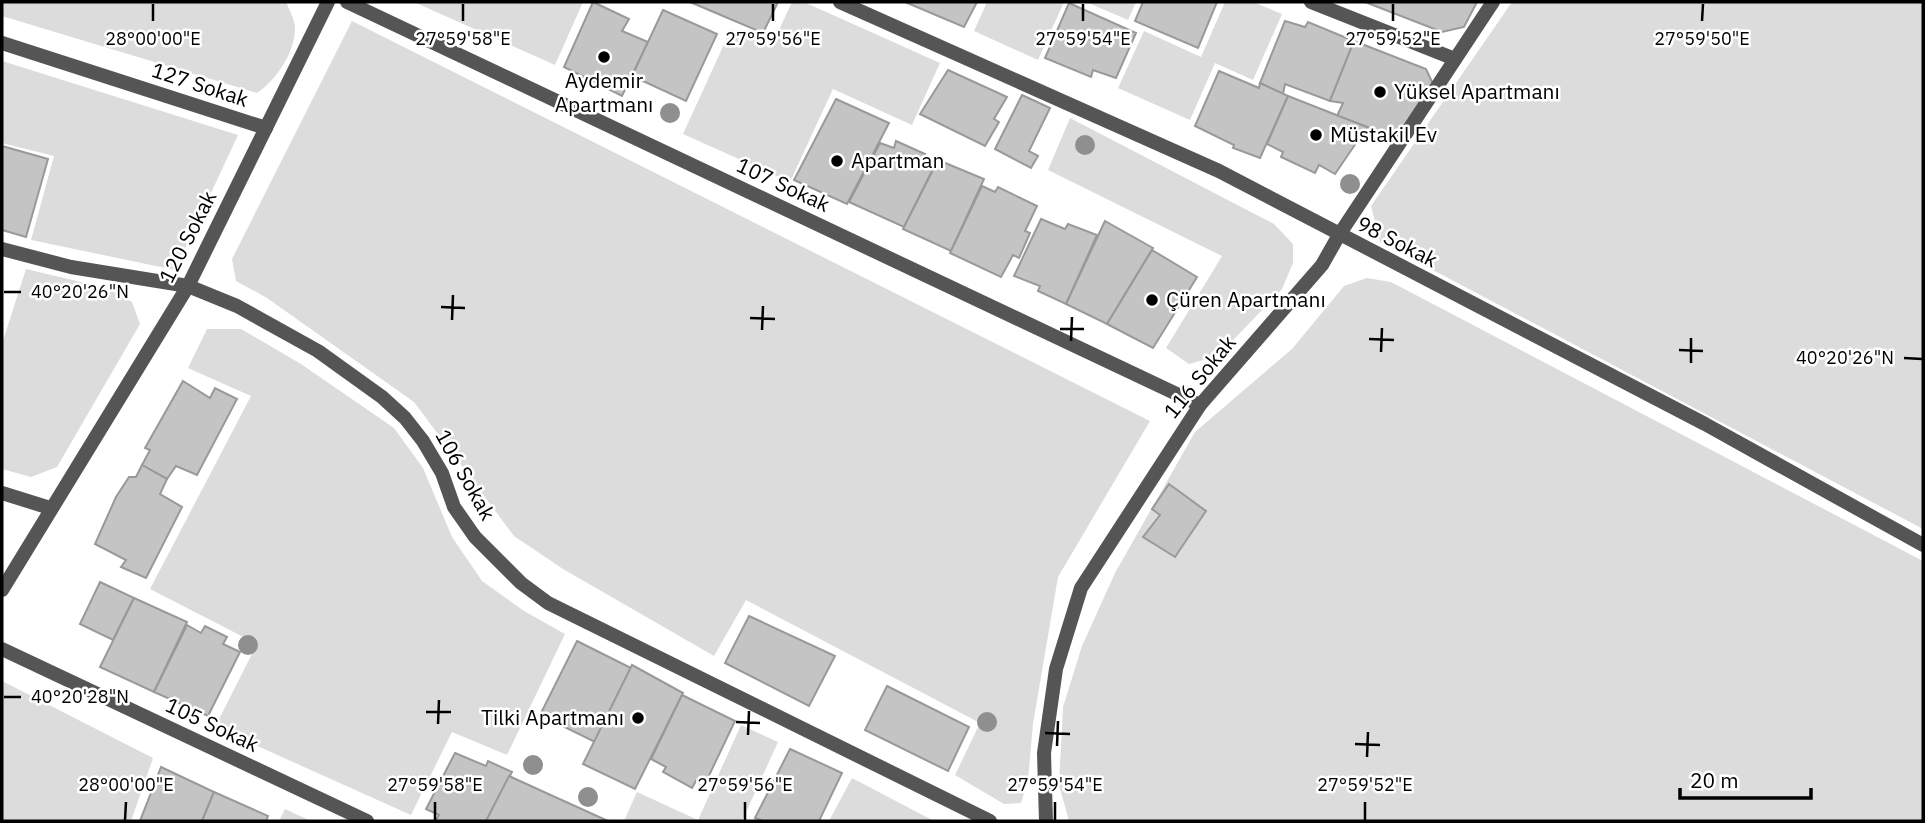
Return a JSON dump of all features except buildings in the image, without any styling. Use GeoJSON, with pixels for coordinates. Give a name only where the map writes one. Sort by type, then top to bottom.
{"type":"FeatureCollection","features":[{"type":"Feature","properties":{"kind":"street","name":"120 Sokak"},"geometry":{"type":"LineString","coordinates":[[2,590],[188,286],[328,2]]}},
{"type":"Feature","properties":{"kind":"street","name":"107 Sokak"},"geometry":{"type":"LineString","coordinates":[[347,2],[1200,405]]}},
{"type":"Feature","properties":{"kind":"street","name":"98 Sokak"},"geometry":{"type":"LineString","coordinates":[[840,2],[1219,171],[1705,424],[1923,545]]}},
{"type":"Feature","properties":{"kind":"street"},"geometry":{"type":"LineString","coordinates":[[1311,2],[1455,59]]}},
{"type":"Feature","properties":{"kind":"street","name":"116 Sokak"},"geometry":{"type":"LineString","coordinates":[[1046,821],[1044,753],[1056,669],[1081,589],[1200,405],[1315,274],[1493,2]]}},
{"type":"Feature","properties":{"kind":"street","name":"127 Sokak"},"geometry":{"type":"LineString","coordinates":[[2,43],[266,128]]}},
{"type":"Feature","properties":{"kind":"street","name":"106 Sokak"},"geometry":{"type":"LineString","coordinates":[[2,249],[71,267],[188,286],[275,326],[382,397],[423,441],[442,473],[454,507],[475,537],[521,583],[548,603],[990,821]]}},
{"type":"Feature","properties":{"kind":"street"},"geometry":{"type":"LineString","coordinates":[[2,493],[50,508]]}},
{"type":"Feature","properties":{"kind":"street","name":"105 Sokak"},"geometry":{"type":"LineString","coordinates":[[2,649],[367,821]]}},
{"type":"Feature","properties":{"kind":"shaded area"},"geometry":{"type":"Polygon","coordinates":[[[2,2],[286,2],[295,28],[292,47],[283,65],[257,93],[2,16],[2,2]]]}},
{"type":"Feature","properties":{"kind":"shaded area"},"geometry":{"type":"Polygon","coordinates":[[[414,2],[583,2],[555,65],[414,2]]]}},
{"type":"Feature","properties":{"kind":"shaded area"},"geometry":{"type":"Polygon","coordinates":[[[792,2],[804,2],[940,63],[912,125],[833,89],[790,182],[683,134],[731,29],[771,47],[792,2]]]}},
{"type":"Feature","properties":{"kind":"shaded area"},"geometry":{"type":"Polygon","coordinates":[[[987,2],[1064,2],[1038,60],[974,31],[987,2]]]}},
{"type":"Feature","properties":{"kind":"shaded area"},"geometry":{"type":"Polygon","coordinates":[[[1086,2],[1136,2],[1128,20],[1086,2]]]}},
{"type":"Feature","properties":{"kind":"shaded area"},"geometry":{"type":"Polygon","coordinates":[[[1225,2],[1253,2],[1282,14],[1253,80],[1215,63],[1190,120],[1118,88],[1144,31],[1201,57],[1225,2]]]}},
{"type":"Feature","properties":{"kind":"shaded area"},"geometry":{"type":"Polygon","coordinates":[[[1512,2],[1923,2],[1923,529],[1380,242],[1371,206],[1512,2]]]}},
{"type":"Feature","properties":{"kind":"shaded area"},"geometry":{"type":"Polygon","coordinates":[[[352,21],[1150,421],[1058,577],[1033,724],[1028,780],[1021,803],[1004,804],[955,775],[980,723],[746,600],[714,656],[563,569],[514,536],[414,402],[267,298],[236,281],[232,259],[352,21]]]}},
{"type":"Feature","properties":{"kind":"shaded area"},"geometry":{"type":"Polygon","coordinates":[[[2,61],[238,135],[175,270],[31,240],[54,156],[2,143],[2,61]]]}},
{"type":"Feature","properties":{"kind":"shaded area"},"geometry":{"type":"Polygon","coordinates":[[[1070,118],[1274,224],[1293,244],[1293,263],[1282,289],[1218,356],[1189,364],[1166,348],[1222,256],[1048,170],[1070,118]]]}},
{"type":"Feature","properties":{"kind":"shaded area"},"geometry":{"type":"Polygon","coordinates":[[[26,269],[106,288],[132,302],[140,324],[57,467],[31,477],[2,469],[2,344],[26,269]]]}},
{"type":"Feature","properties":{"kind":"shaded area"},"geometry":{"type":"Polygon","coordinates":[[[1367,278],[1391,282],[1923,561],[1923,821],[1069,821],[1059,785],[1063,707],[1082,646],[1115,573],[1195,432],[1292,349],[1344,286],[1367,278]]]}},
{"type":"Feature","properties":{"kind":"shaded area"},"geometry":{"type":"Polygon","coordinates":[[[207,329],[241,329],[301,364],[394,428],[423,468],[452,537],[482,581],[524,611],[565,634],[507,755],[452,732],[411,815],[215,727],[257,644],[150,589],[251,396],[188,368],[207,329]]]}},
{"type":"Feature","properties":{"kind":"shaded area"},"geometry":{"type":"Polygon","coordinates":[[[2,681],[153,758],[131,821],[2,821],[2,681]]]}},
{"type":"Feature","properties":{"kind":"shaded area"},"geometry":{"type":"Polygon","coordinates":[[[741,725],[778,742],[742,821],[624,821],[637,792],[698,820],[741,725]]]}},
{"type":"Feature","properties":{"kind":"shaded area"},"geometry":{"type":"Polygon","coordinates":[[[852,778],[934,821],[829,821],[852,778]]]}},
{"type":"Feature","properties":{"kind":"shaded area"},"geometry":{"type":"Polygon","coordinates":[[[285,809],[311,821],[279,821],[285,809]]]}},
{"type":"Feature","properties":{"kind":"place","name":"Aydemir Apartmanı"},"geometry":{"type":"Point","coordinates":[604,57]}},
{"type":"Feature","properties":{"kind":"place","name":"Yüksel Apartmanı"},"geometry":{"type":"Point","coordinates":[1380,92]}},
{"type":"Feature","properties":{"kind":"place","name":"Müstakil Ev"},"geometry":{"type":"Point","coordinates":[1316,135]}},
{"type":"Feature","properties":{"kind":"place","name":"Apartman"},"geometry":{"type":"Point","coordinates":[837,161]}},
{"type":"Feature","properties":{"kind":"place","name":"Çüren Apartmanı"},"geometry":{"type":"Point","coordinates":[1152,300]}},
{"type":"Feature","properties":{"kind":"place","name":"Tilki Apartmanı"},"geometry":{"type":"Point","coordinates":[638,718]}}]}
